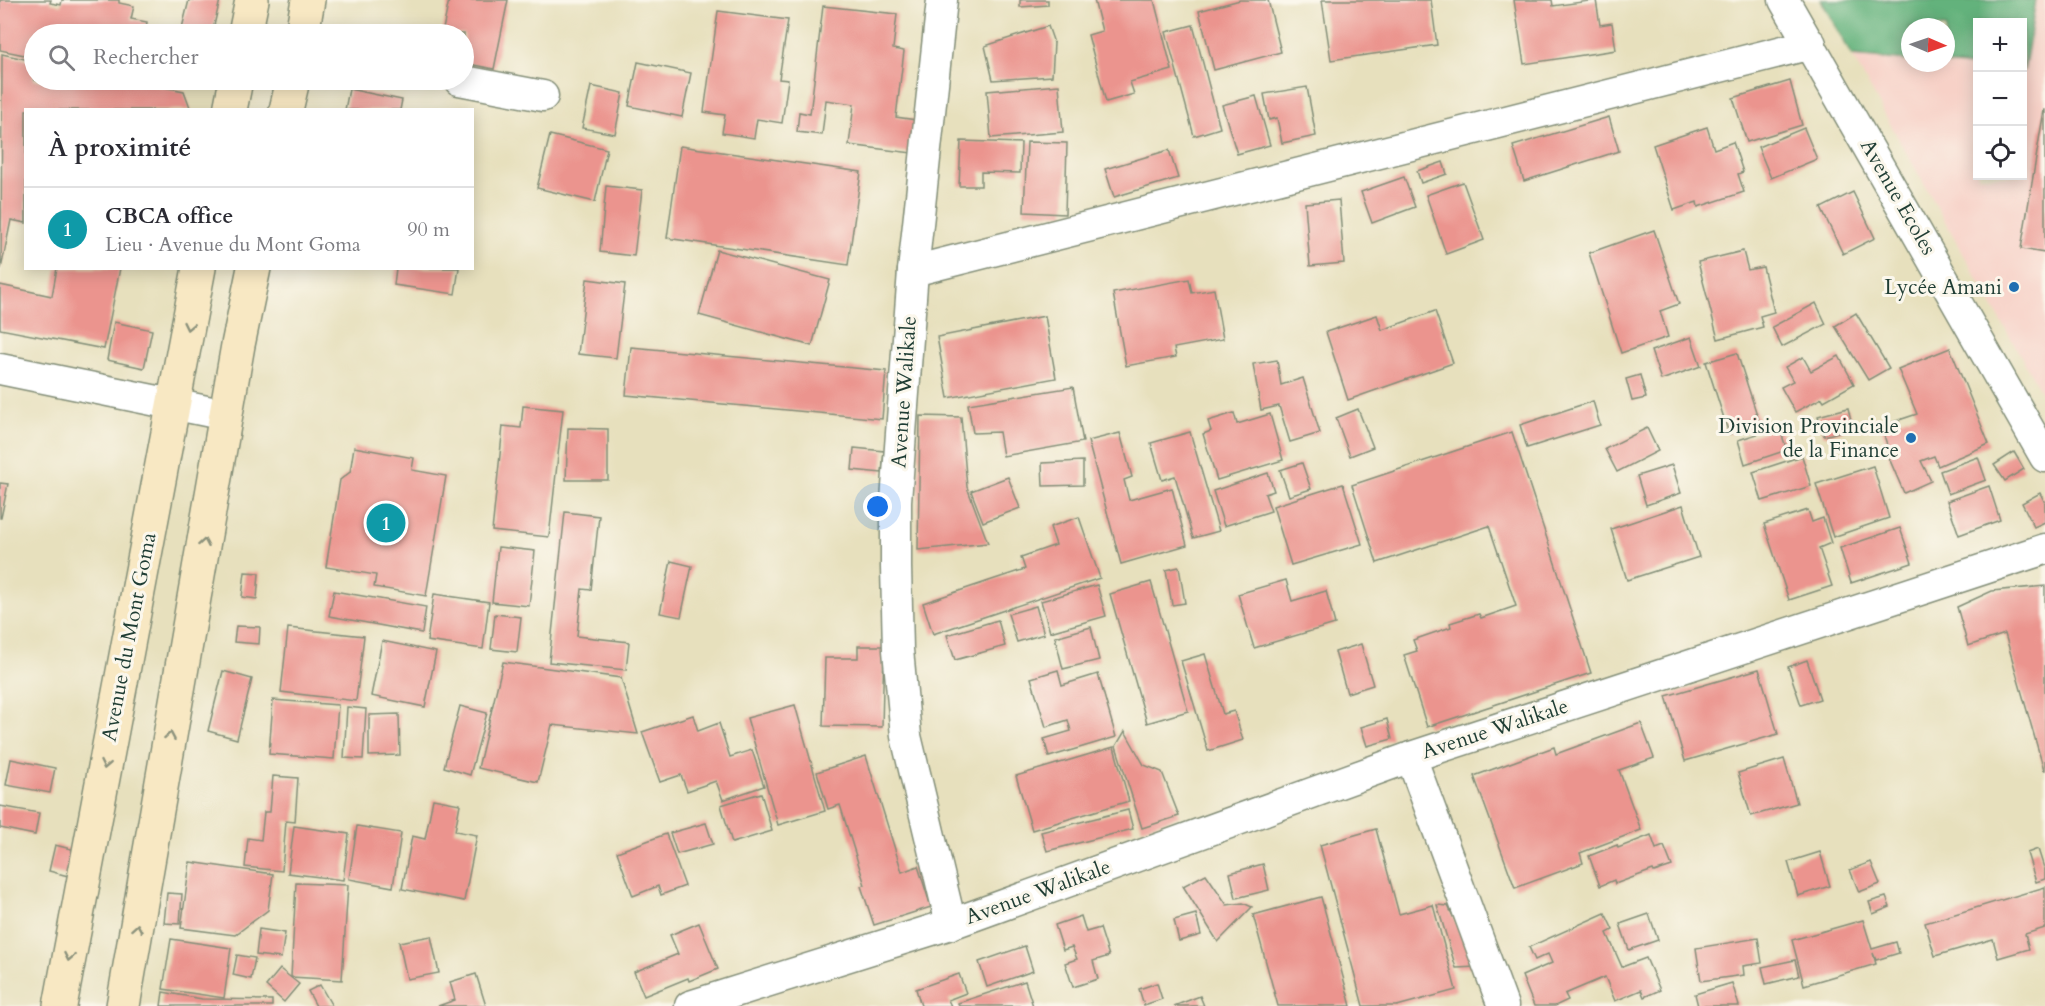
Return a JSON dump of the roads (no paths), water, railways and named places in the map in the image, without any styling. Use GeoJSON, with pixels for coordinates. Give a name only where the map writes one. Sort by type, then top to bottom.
{"type":"FeatureCollection","features":[{"type":"Feature","properties":{"kind":"street"},"geometry":{"type":"LineString","coordinates":[[247,24],[252,0]]}},
{"type":"Feature","properties":{"kind":"street"},"geometry":{"type":"LineString","coordinates":[[304,24],[308,0]]}},
{"type":"Feature","properties":{"kind":"street","name":"Avenue Walikale"},"geometry":{"type":"LineString","coordinates":[[942,0],[913,271],[897,501],[898,650],[906,736],[951,924]]}},
{"type":"Feature","properties":{"kind":"street","name":"Avenue Ecoles"},"geometry":{"type":"LineString","coordinates":[[1784,0],[2045,457]]}},
{"type":"Feature","properties":{"kind":"street"},"geometry":{"type":"LineString","coordinates":[[913,271],[1811,44]]}},
{"type":"Feature","properties":{"kind":"street"},"geometry":{"type":"LineString","coordinates":[[474,83],[543,96]]}},
{"type":"Feature","properties":{"kind":"street"},"geometry":{"type":"LineString","coordinates":[[230,108],[234,90]]}},
{"type":"Feature","properties":{"kind":"street"},"geometry":{"type":"LineString","coordinates":[[286,108],[290,90]]}},
{"type":"Feature","properties":{"kind":"street","name":"Avenue du Mont Goma"},"geometry":{"type":"LineString","coordinates":[[60,1006],[199,270]]}},
{"type":"Feature","properties":{"kind":"street"},"geometry":{"type":"LineString","coordinates":[[123,1006],[226,415],[254,270]]}},
{"type":"Feature","properties":{"kind":"street"},"geometry":{"type":"LineString","coordinates":[[0,369],[226,415]]}},
{"type":"Feature","properties":{"kind":"street","name":"Avenue Walikale"},"geometry":{"type":"LineString","coordinates":[[690,1006],[951,924],[1411,757],[2045,549]]}},
{"type":"Feature","properties":{"kind":"street"},"geometry":{"type":"LineString","coordinates":[[1411,757],[1503,1006]]}},
{"type":"Feature","properties":{"kind":"place","name":"Lycée Amani"},"geometry":{"type":"Point","coordinates":[2014,287]}},
{"type":"Feature","properties":{"kind":"place","name":"Division Provinciale de la Finance"},"geometry":{"type":"Point","coordinates":[1911,438]}},
{"type":"Feature","properties":{"kind":"place","name":"CBCA office"},"geometry":{"type":"Point","coordinates":[386,523]}}]}
